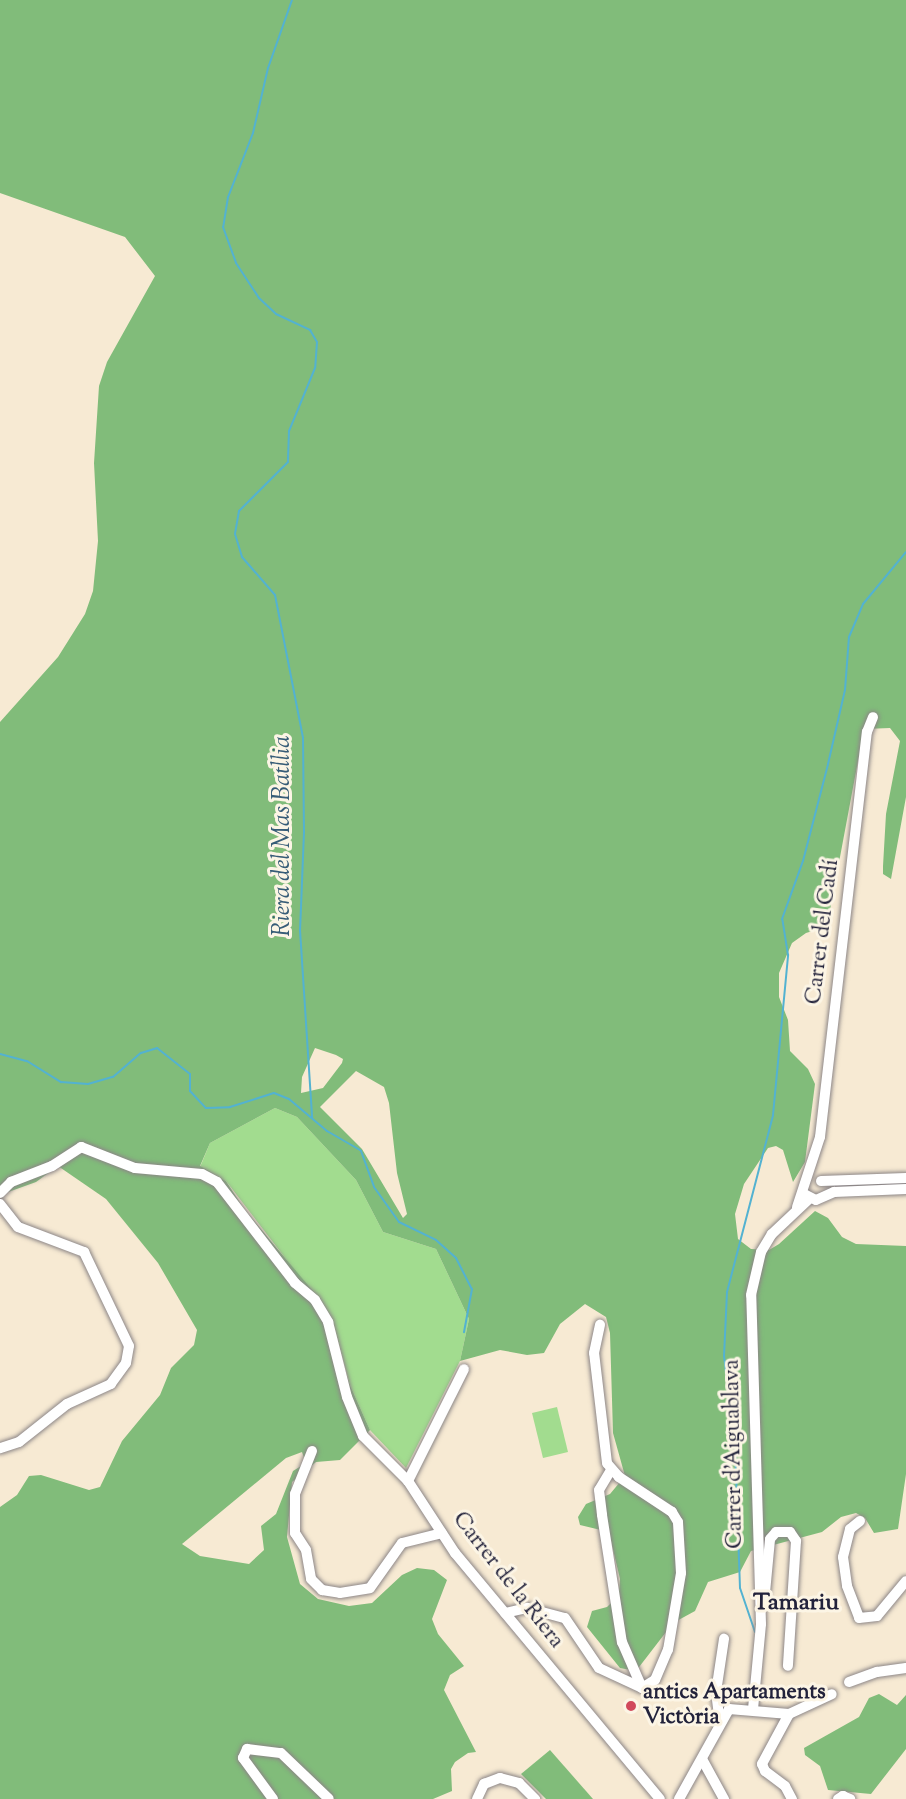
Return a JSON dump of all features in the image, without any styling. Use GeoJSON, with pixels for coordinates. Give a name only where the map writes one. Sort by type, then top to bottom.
{"type":"FeatureCollection","features":[{"type":"Feature","properties":{"kind":"street","name":"Carrer del Cadí"},"geometry":{"type":"LineString","coordinates":[[817,1152],[825,1191],[809,1193],[817,1152],[867,732],[873,717]]}},
{"type":"Feature","properties":{"kind":"street","name":"Carrer de la Riera"},"geometry":{"type":"LineString","coordinates":[[0,1193],[18,1179],[81,1148],[93,1149],[135,1168],[202,1174],[217,1182],[289,1276],[315,1300],[328,1322],[358,1427],[370,1444],[408,1481],[442,1533],[660,1799]]}},
{"type":"Feature","properties":{"kind":"street"},"geometry":{"type":"LineString","coordinates":[[0,1177],[18,1179]]}},
{"type":"Feature","properties":{"kind":"street"},"geometry":{"type":"LineString","coordinates":[[809,1193],[821,1180],[906,1178]]}},
{"type":"Feature","properties":{"kind":"street"},"geometry":{"type":"LineString","coordinates":[[809,1193],[906,1189]]}},
{"type":"Feature","properties":{"kind":"street","name":"Carrer d'Aiguablava"},"geometry":{"type":"LineString","coordinates":[[753,1709],[761,1624],[751,1295],[761,1252],[772,1234],[809,1193]]}},
{"type":"Feature","properties":{"kind":"street"},"geometry":{"type":"LineString","coordinates":[[0,1204],[18,1227],[84,1252],[129,1346],[126,1363],[111,1384],[67,1404],[19,1442],[0,1448]]}},
{"type":"Feature","properties":{"kind":"street"},"geometry":{"type":"LineString","coordinates":[[600,1325],[594,1353],[611,1470],[599,1490],[622,1642],[642,1688]]}},
{"type":"Feature","properties":{"kind":"street"},"geometry":{"type":"LineString","coordinates":[[408,1481],[464,1369]]}},
{"type":"Feature","properties":{"kind":"street"},"geometry":{"type":"LineString","coordinates":[[312,1451],[295,1494],[295,1533],[306,1550],[311,1579],[322,1590],[340,1593],[370,1588],[402,1543],[442,1533]]}},
{"type":"Feature","properties":{"kind":"street"},"geometry":{"type":"LineString","coordinates":[[611,1470],[672,1512],[680,1533],[678,1595],[668,1650],[655,1680],[642,1688]]}},
{"type":"Feature","properties":{"kind":"street"},"geometry":{"type":"LineString","coordinates":[[860,1521],[850,1529],[843,1557],[847,1586],[859,1618],[877,1616],[906,1581]]}},
{"type":"Feature","properties":{"kind":"street"},"geometry":{"type":"LineString","coordinates":[[761,1624],[770,1539],[776,1532],[790,1532],[796,1541],[788,1666]]}},
{"type":"Feature","properties":{"kind":"street"},"geometry":{"type":"LineString","coordinates":[[505,1612],[527,1608],[565,1618],[599,1668],[642,1688]]}},
{"type":"Feature","properties":{"kind":"street"},"geometry":{"type":"LineString","coordinates":[[720,1724],[716,1692],[724,1639]]}},
{"type":"Feature","properties":{"kind":"street"},"geometry":{"type":"LineString","coordinates":[[849,1682],[877,1672],[906,1668]]}},
{"type":"Feature","properties":{"kind":"street"},"geometry":{"type":"LineString","coordinates":[[679,1799],[729,1709],[753,1709],[789,1714],[832,1694]]}},
{"type":"Feature","properties":{"kind":"street"},"geometry":{"type":"LineString","coordinates":[[789,1714],[762,1764],[785,1786],[792,1799]]}},
{"type":"Feature","properties":{"kind":"street"},"geometry":{"type":"LineString","coordinates":[[273,1799],[243,1758],[247,1749],[281,1753],[329,1799]]}},
{"type":"Feature","properties":{"kind":"street"},"geometry":{"type":"LineString","coordinates":[[702,1759],[724,1799]]}},
{"type":"Feature","properties":{"kind":"street"},"geometry":{"type":"LineString","coordinates":[[477,1799],[484,1784],[501,1778],[519,1783],[535,1799]]}},
{"type":"Feature","properties":{"kind":"street"},"geometry":{"type":"LineString","coordinates":[[838,1799],[843,1796],[850,1799]]}},
{"type":"Feature","properties":{"kind":"green space"},"geometry":{"type":"Polygon","coordinates":[[[0,0],[906,0],[906,797],[891,879],[883,874],[886,814],[900,741],[890,728],[864,729],[828,921],[822,928],[806,933],[792,943],[779,973],[779,997],[788,1020],[790,1051],[808,1069],[815,1084],[805,1162],[793,1182],[783,1150],[776,1146],[768,1148],[744,1184],[735,1214],[738,1239],[751,1249],[769,1250],[779,1244],[815,1211],[828,1218],[842,1237],[856,1244],[906,1246],[906,1474],[898,1529],[874,1533],[865,1518],[856,1513],[841,1517],[822,1532],[751,1551],[740,1572],[708,1582],[695,1611],[673,1623],[636,1671],[620,1668],[587,1627],[592,1611],[607,1607],[619,1595],[620,1579],[610,1537],[605,1531],[580,1525],[578,1517],[586,1504],[610,1494],[625,1476],[613,1433],[610,1333],[606,1317],[585,1304],[560,1324],[544,1353],[527,1355],[500,1350],[460,1361],[469,1319],[436,1249],[383,1232],[356,1180],[297,1117],[275,1108],[210,1143],[200,1166],[226,1181],[244,1209],[323,1303],[350,1385],[370,1430],[340,1460],[316,1462],[292,1482],[287,1537],[300,1584],[318,1599],[349,1606],[372,1603],[402,1575],[417,1568],[434,1570],[447,1580],[432,1619],[438,1634],[464,1666],[450,1675],[444,1690],[476,1752],[468,1753],[455,1762],[451,1769],[452,1791],[433,1799],[0,1799],[0,1507],[17,1495],[29,1476],[41,1475],[89,1490],[100,1487],[122,1441],[160,1395],[171,1368],[194,1345],[197,1330],[158,1263],[106,1199],[58,1166],[36,1182],[0,1195],[0,722],[58,657],[85,614],[93,591],[98,541],[94,463],[99,386],[107,362],[155,276],[125,237],[0,193],[0,0]],[[315,1048],[302,1077],[301,1093],[323,1088],[342,1063],[343,1059],[336,1055],[315,1048]],[[356,1071],[320,1107],[362,1149],[403,1218],[407,1214],[397,1173],[389,1103],[384,1087],[356,1071]],[[302,1452],[286,1458],[182,1544],[200,1556],[249,1564],[264,1550],[261,1526],[276,1514],[293,1471],[306,1463],[302,1452]]]}},
{"type":"Feature","properties":{"kind":"green space"},"geometry":{"type":"Polygon","coordinates":[[[275,1108],[297,1117],[356,1180],[383,1232],[436,1249],[469,1319],[460,1361],[406,1468],[370,1430],[350,1385],[332,1319],[226,1181],[200,1167],[210,1143],[275,1108]]]}},
{"type":"Feature","properties":{"kind":"green space"},"geometry":{"type":"Polygon","coordinates":[[[557,1407],[568,1452],[543,1458],[532,1413],[557,1407]]]}},
{"type":"Feature","properties":{"kind":"green space"},"geometry":{"type":"Polygon","coordinates":[[[879,1694],[897,1705],[906,1695],[906,1749],[871,1794],[828,1790],[820,1766],[805,1755],[804,1748],[859,1717],[869,1698],[879,1694]]]}},
{"type":"Feature","properties":{"kind":"green space"},"geometry":{"type":"Polygon","coordinates":[[[550,1750],[593,1799],[546,1799],[521,1774],[550,1750]]]}},
{"type":"Feature","properties":{"kind":"waterway","name":"Riera del Mas Batllia"},"geometry":{"type":"LineString","coordinates":[[292,0],[268,68],[253,133],[228,197],[223,227],[236,263],[259,298],[276,314],[310,330],[317,342],[315,368],[289,431],[288,462],[239,511],[235,534],[242,557],[275,595],[303,738],[304,832],[300,930],[312,1118]]}},
{"type":"Feature","properties":{"kind":"waterway"},"geometry":{"type":"LineString","coordinates":[[755,1632],[740,1588],[735,1448],[724,1356],[727,1292],[773,1115],[788,955],[782,919],[803,861],[828,764],[845,690],[849,637],[863,604],[906,552]]}},
{"type":"Feature","properties":{"kind":"waterway"},"geometry":{"type":"LineString","coordinates":[[0,1054],[27,1061],[61,1082],[88,1084],[113,1077],[141,1053],[157,1048],[190,1074],[190,1091],[206,1108],[230,1107],[274,1093],[289,1099],[327,1131],[361,1151],[374,1187],[399,1222],[436,1240],[456,1258],[472,1289],[464,1332]]}},
{"type":"Feature","properties":{"kind":"place","name":"antics Apartaments Victòria"},"geometry":{"type":"Point","coordinates":[631,1706]}},
{"type":"Feature","properties":{"kind":"district","name":"Tamariu"},"geometry":{"type":"Point","coordinates":[796,1604]}}]}
